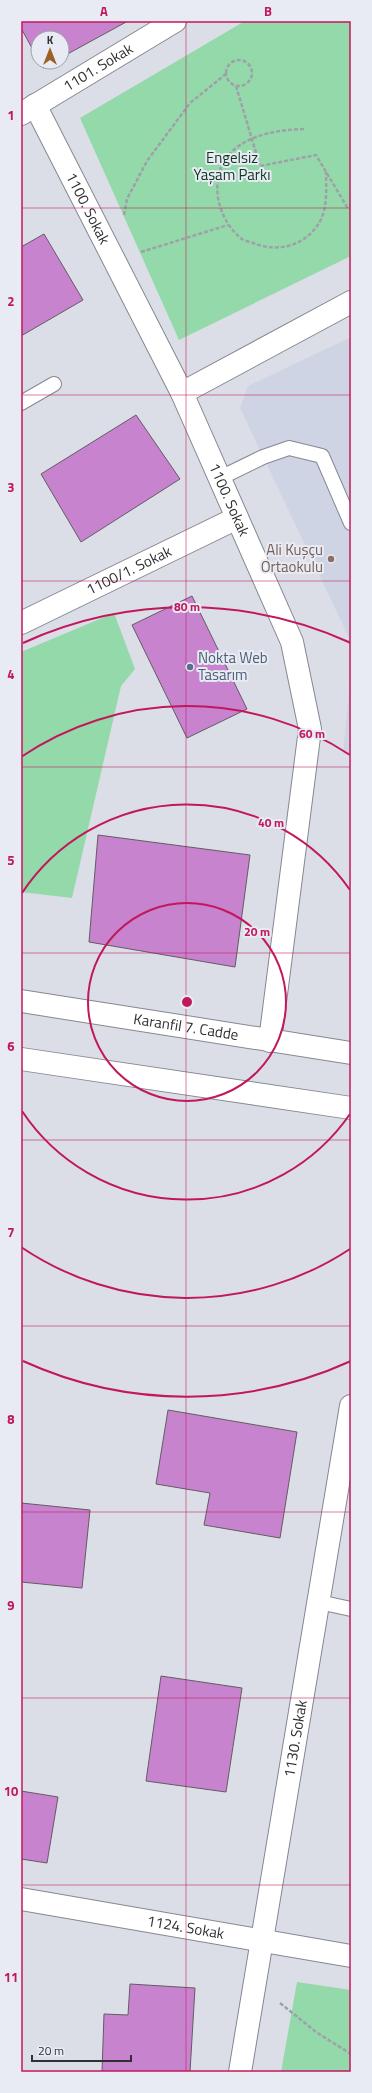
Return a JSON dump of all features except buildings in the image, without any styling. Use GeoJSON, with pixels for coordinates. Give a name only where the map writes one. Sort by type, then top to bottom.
{"type":"FeatureCollection","features":[{"type":"Feature","properties":{"kind":"street","name":"1101. Sokak"},"geometry":{"type":"LineString","coordinates":[[28,110],[175,21]]}},
{"type":"Feature","properties":{"kind":"street","name":"1100. Sokak"},"geometry":{"type":"LineString","coordinates":[[28,110],[114,260],[182,393],[292,642],[310,729],[270,1041]]}},
{"type":"Feature","properties":{"kind":"street"},"geometry":{"type":"LineString","coordinates":[[182,393],[351,302]]}},
{"type":"Feature","properties":{"kind":"street","name":"1100/1. Sokak"},"geometry":{"type":"LineString","coordinates":[[21,623],[237,518]]}},
{"type":"Feature","properties":{"kind":"street","name":"Karanfil 7. Cadde"},"geometry":{"type":"LineString","coordinates":[[21,1001],[351,1053]]}},
{"type":"Feature","properties":{"kind":"street"},"geometry":{"type":"LineString","coordinates":[[21,1059],[351,1108]]}},
{"type":"Feature","properties":{"kind":"street","name":"1130. Sokak"},"geometry":{"type":"LineString","coordinates":[[240,2072],[351,1406]]}},
{"type":"Feature","properties":{"kind":"street","name":"1124. Sokak"},"geometry":{"type":"LineString","coordinates":[[21,1899],[262,1942],[351,1956]]}},
{"type":"Feature","properties":{"kind":"lane"},"geometry":{"type":"LineString","coordinates":[[21,403],[54,384]]}},
{"type":"Feature","properties":{"kind":"lane"},"geometry":{"type":"LineString","coordinates":[[220,478],[263,457],[290,448],[322,456],[351,523]]}},
{"type":"Feature","properties":{"kind":"lane"},"geometry":{"type":"LineString","coordinates":[[319,1602],[351,1609]]}},
{"type":"Feature","properties":{"kind":"path"},"geometry":{"type":"LineString","coordinates":[[233,60],[242,60],[249,65],[252,73],[249,81],[241,86],[236,86],[229,82],[226,74],[227,66],[233,60]]}},
{"type":"Feature","properties":{"kind":"path"},"geometry":{"type":"LineString","coordinates":[[226,74],[190,103],[147,161],[127,199],[114,260],[228,225]]}},
{"type":"Feature","properties":{"kind":"path"},"geometry":{"type":"LineString","coordinates":[[236,86],[260,166],[316,155],[347,207],[351,205]]}},
{"type":"Feature","properties":{"kind":"path"},"geometry":{"type":"LineString","coordinates":[[304,129],[273,131],[252,138],[230,151],[219,170],[217,190],[220,205],[228,225],[243,240],[262,247],[278,249],[300,242],[311,234],[320,222],[326,204],[326,172]]}},
{"type":"Feature","properties":{"kind":"path"},"geometry":{"type":"LineString","coordinates":[[278,2001],[316,2032],[351,2054]]}},
{"type":"Feature","properties":{"kind":"shaded area","name":"Ali Kuşçu Ortaokulu"},"geometry":{"type":"Polygon","coordinates":[[[351,337],[351,642],[240,408],[248,386],[351,337]]]}},
{"type":"Feature","properties":{"kind":"shaded area"},"geometry":{"type":"Polygon","coordinates":[[[351,671],[351,755],[343,754],[351,671]]]}},
{"type":"Feature","properties":{"kind":"green space","name":"Engelsiz Yaşam Parkı"},"geometry":{"type":"Polygon","coordinates":[[[245,21],[351,21],[351,256],[179,340],[80,118],[245,21]]]}},
{"type":"Feature","properties":{"kind":"green space"},"geometry":{"type":"Polygon","coordinates":[[[114,613],[135,669],[121,686],[72,898],[21,892],[21,652],[114,613]]]}},
{"type":"Feature","properties":{"kind":"green space"},"geometry":{"type":"Polygon","coordinates":[[[297,1982],[351,1990],[351,2072],[281,2072],[297,1982]]]}},
{"type":"Feature","properties":{"kind":"place","name":"Ali Kuşçu Ortaokulu"},"geometry":{"type":"Point","coordinates":[331,559]}},
{"type":"Feature","properties":{"kind":"place","name":"Nokta Web Tasarım"},"geometry":{"type":"Point","coordinates":[190,667]}}]}
